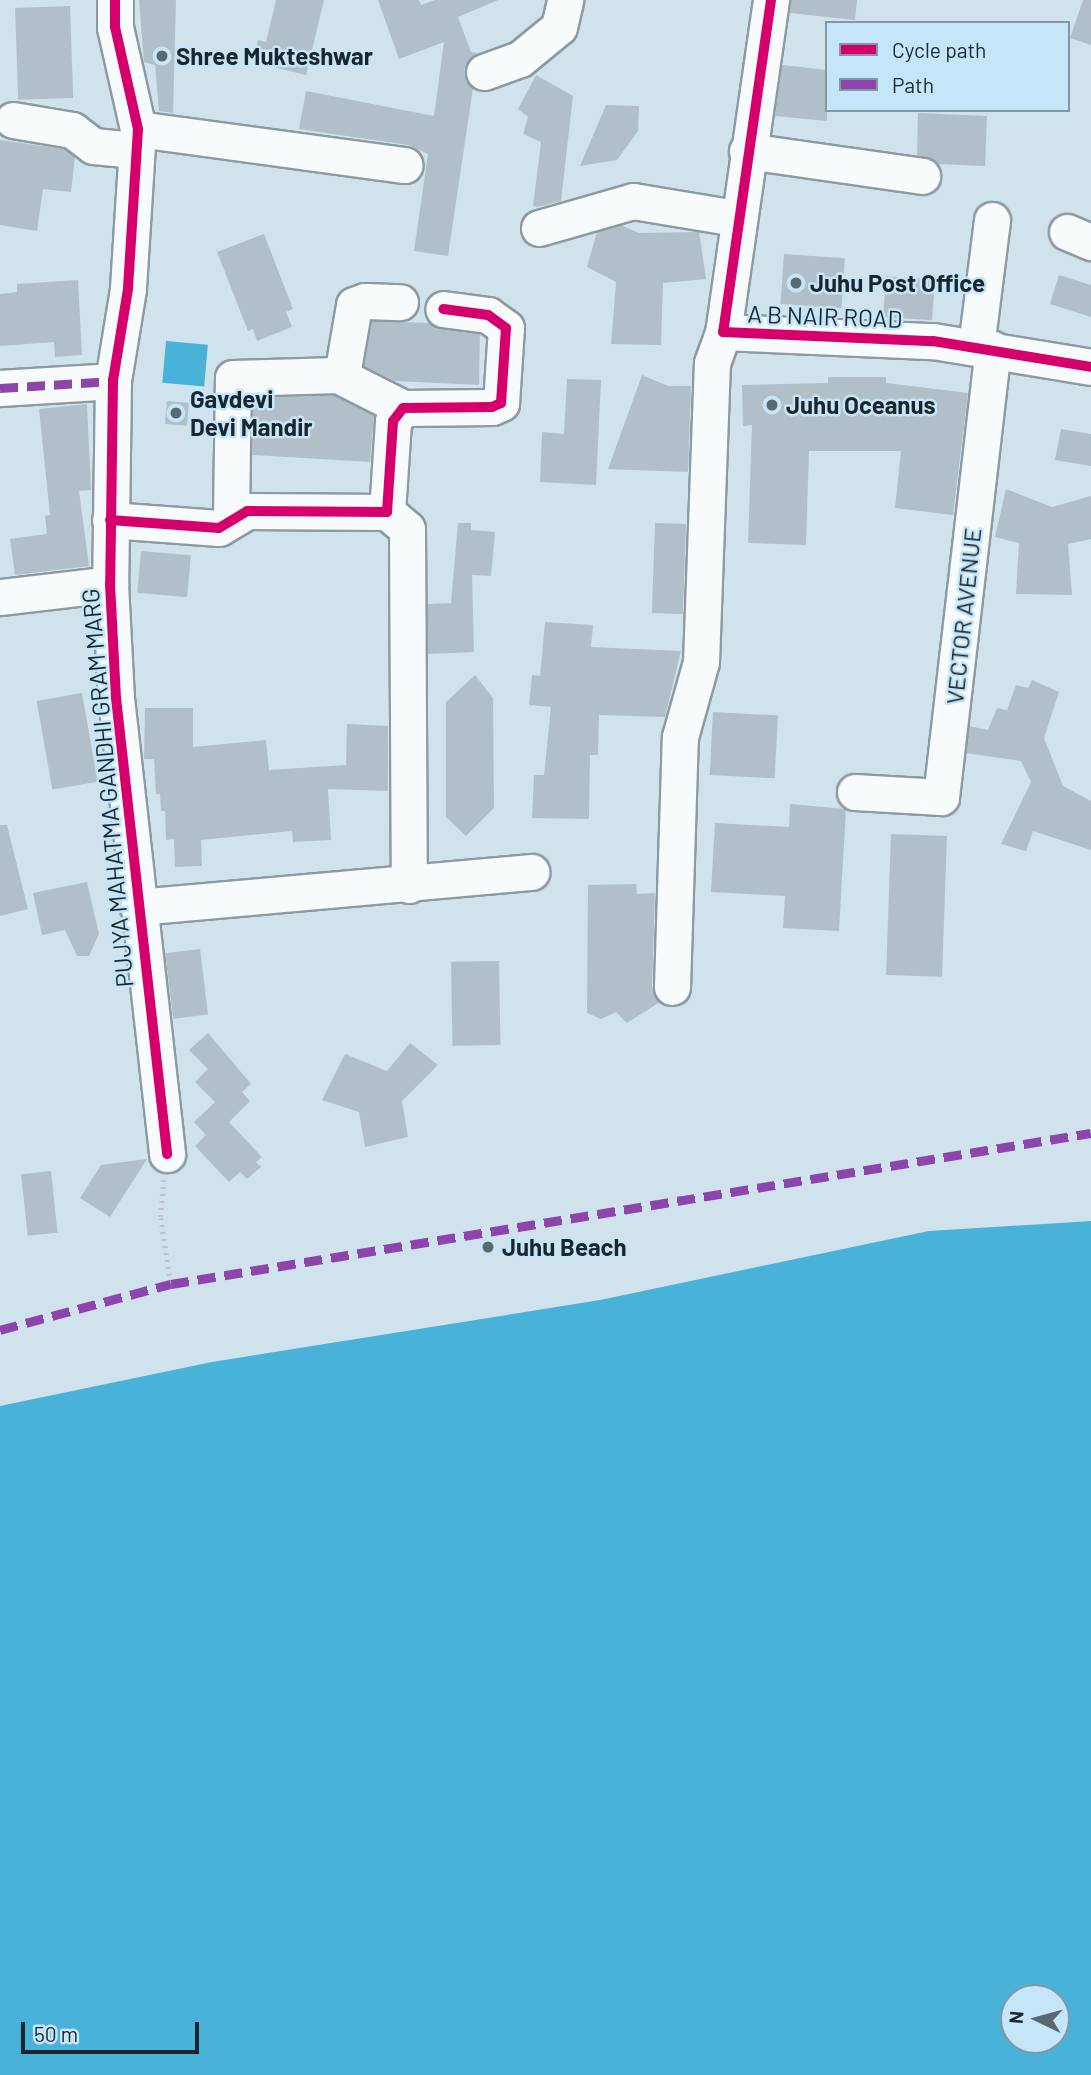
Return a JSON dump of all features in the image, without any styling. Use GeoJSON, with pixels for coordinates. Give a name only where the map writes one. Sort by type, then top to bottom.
{"type":"FeatureCollection","features":[{"type":"Feature","properties":{"kind":"street","name":"PUJYA MAHATMA GANDHI GRAM MARG"},"geometry":{"type":"LineString","coordinates":[[115,0],[116,27],[137,140],[128,289],[113,381],[110,584],[116,698],[167,1154]]}},
{"type":"Feature","properties":{"kind":"street"},"geometry":{"type":"LineString","coordinates":[[484,72],[520,59],[559,27],[565,0]]}},
{"type":"Feature","properties":{"kind":"street","name":"A B NAIR ROAD"},"geometry":{"type":"LineString","coordinates":[[771,0],[736,218],[723,332],[984,348],[1091,367]]}},
{"type":"Feature","properties":{"kind":"street"},"geometry":{"type":"LineString","coordinates":[[13,121],[72,130],[93,146],[137,140],[405,164]]}},
{"type":"Feature","properties":{"kind":"street"},"geometry":{"type":"LineString","coordinates":[[747,151],[922,176]]}},
{"type":"Feature","properties":{"kind":"street"},"geometry":{"type":"LineString","coordinates":[[539,228],[633,201],[736,218]]}},
{"type":"Feature","properties":{"kind":"street"},"geometry":{"type":"LineString","coordinates":[[984,348],[992,220]]}},
{"type":"Feature","properties":{"kind":"street"},"geometry":{"type":"LineString","coordinates":[[338,375],[343,369],[354,305],[365,301],[400,302]]}},
{"type":"Feature","properties":{"kind":"street"},"geometry":{"type":"LineString","coordinates":[[231,518],[233,377],[338,375],[403,408],[492,407],[501,403],[506,328],[488,315],[443,309]]}},
{"type":"Feature","properties":{"kind":"street"},"geometry":{"type":"LineString","coordinates":[[672,987],[680,737],[701,662],[712,363],[723,332]]}},
{"type":"Feature","properties":{"kind":"street","name":"VECTOR AVENUE"},"geometry":{"type":"LineString","coordinates":[[855,792],[941,797],[984,348]]}},
{"type":"Feature","properties":{"kind":"street"},"geometry":{"type":"LineString","coordinates":[[0,388],[113,381]]}},
{"type":"Feature","properties":{"kind":"street"},"geometry":{"type":"LineString","coordinates":[[387,512],[393,421],[403,408]]}},
{"type":"Feature","properties":{"kind":"street"},"geometry":{"type":"LineString","coordinates":[[110,520],[219,528],[231,518],[247,511],[387,512],[407,529],[409,885]]}},
{"type":"Feature","properties":{"kind":"street"},"geometry":{"type":"LineString","coordinates":[[0,597],[110,584]]}},
{"type":"Feature","properties":{"kind":"street"},"geometry":{"type":"LineString","coordinates":[[138,907],[409,885],[531,872]]}},
{"type":"Feature","properties":{"kind":"path"},"geometry":{"type":"LineString","coordinates":[[167,1154],[161,1218],[171,1284]]}},
{"type":"Feature","properties":{"kind":"water"},"geometry":{"type":"Polygon","coordinates":[[[166,341],[208,345],[204,387],[162,383],[166,341]]]}},
{"type":"Feature","properties":{"kind":"water"},"geometry":{"type":"Polygon","coordinates":[[[1091,1221],[1091,2075],[0,2075],[0,1406],[212,1362],[600,1300],[929,1231],[1091,1221]]]}},
{"type":"Feature","properties":{"kind":"building"},"geometry":{"type":"Polygon","coordinates":[[[139,0],[176,0],[173,113],[159,111],[155,65],[144,62],[139,0]]]}},
{"type":"Feature","properties":{"kind":"building"},"geometry":{"type":"Polygon","coordinates":[[[276,0],[324,0],[306,75],[253,62],[258,40],[266,42],[276,0]]]}},
{"type":"Feature","properties":{"kind":"building"},"geometry":{"type":"Polygon","coordinates":[[[378,0],[419,0],[421,5],[435,0],[498,0],[458,17],[471,52],[477,53],[464,69],[473,88],[448,256],[414,251],[428,154],[408,145],[299,129],[306,91],[434,116],[444,42],[399,59],[378,0]]]}},
{"type":"Feature","properties":{"kind":"building"},"geometry":{"type":"Polygon","coordinates":[[[791,0],[857,0],[855,20],[790,13],[791,0]]]}},
{"type":"Feature","properties":{"kind":"building"},"geometry":{"type":"Polygon","coordinates":[[[1083,0],[1091,0],[1091,45],[1070,38],[1083,0]]]}},
{"type":"Feature","properties":{"kind":"building"},"geometry":{"type":"Polygon","coordinates":[[[70,6],[73,98],[18,100],[15,8],[70,6]]]}},
{"type":"Feature","properties":{"kind":"building"},"geometry":{"type":"Polygon","coordinates":[[[782,65],[825,70],[827,121],[775,116],[782,65]]]}},
{"type":"Feature","properties":{"kind":"building"},"geometry":{"type":"Polygon","coordinates":[[[536,75],[573,96],[561,201],[538,207],[533,206],[541,142],[523,134],[528,117],[518,109],[536,75]]]}},
{"type":"Feature","properties":{"kind":"building"},"geometry":{"type":"Polygon","coordinates":[[[606,105],[639,106],[638,131],[617,160],[580,166],[606,105]]]}},
{"type":"Feature","properties":{"kind":"building"},"geometry":{"type":"Polygon","coordinates":[[[918,113],[987,116],[985,166],[938,164],[917,155],[918,113]]]}},
{"type":"Feature","properties":{"kind":"building"},"geometry":{"type":"Polygon","coordinates":[[[0,140],[64,149],[75,157],[71,192],[43,189],[37,231],[0,225],[0,140]]]}},
{"type":"Feature","properties":{"kind":"building"},"geometry":{"type":"Polygon","coordinates":[[[621,225],[639,233],[699,232],[706,279],[663,283],[661,345],[611,344],[616,282],[587,267],[597,232],[621,225]]]}},
{"type":"Feature","properties":{"kind":"building"},"geometry":{"type":"Polygon","coordinates":[[[264,234],[293,309],[286,312],[292,327],[257,341],[253,329],[248,331],[217,252],[264,234]]]}},
{"type":"Feature","properties":{"kind":"building"},"geometry":{"type":"Polygon","coordinates":[[[784,254],[845,258],[841,308],[781,304],[784,254]]]}},
{"type":"Feature","properties":{"kind":"building"},"geometry":{"type":"Polygon","coordinates":[[[1059,275],[1091,285],[1091,317],[1050,304],[1059,275]]]}},
{"type":"Feature","properties":{"kind":"building"},"geometry":{"type":"Polygon","coordinates":[[[886,276],[935,279],[932,320],[883,317],[886,276]]]}},
{"type":"Feature","properties":{"kind":"building"},"geometry":{"type":"Polygon","coordinates":[[[78,280],[82,355],[55,357],[54,342],[0,346],[0,294],[17,292],[17,284],[78,280]]]}},
{"type":"Feature","properties":{"kind":"building"},"geometry":{"type":"Polygon","coordinates":[[[372,321],[429,323],[480,334],[479,385],[395,381],[364,366],[372,321]]]}},
{"type":"Feature","properties":{"kind":"building"},"geometry":{"type":"Polygon","coordinates":[[[642,375],[668,386],[691,386],[688,472],[608,469],[642,375]]]}},
{"type":"Feature","properties":{"kind":"building"},"geometry":{"type":"Polygon","coordinates":[[[828,377],[886,377],[886,383],[968,393],[953,515],[895,508],[901,451],[809,451],[806,545],[748,543],[752,425],[743,426],[742,385],[828,383],[828,377]]]}},
{"type":"Feature","properties":{"kind":"building"},"geometry":{"type":"Polygon","coordinates":[[[567,379],[601,380],[596,485],[540,482],[542,432],[564,434],[567,379]]]}},
{"type":"Feature","properties":{"kind":"building"},"geometry":{"type":"Polygon","coordinates":[[[333,395],[374,416],[370,462],[252,455],[253,398],[333,395]]]}},
{"type":"Feature","properties":{"kind":"building","name":"Gavdevi Devi Mandir"},"geometry":{"type":"Polygon","coordinates":[[[167,401],[189,403],[187,426],[165,424],[167,401]]]}},
{"type":"Feature","properties":{"kind":"building"},"geometry":{"type":"Polygon","coordinates":[[[87,404],[91,490],[79,491],[89,566],[15,575],[10,539],[47,534],[45,516],[50,515],[39,409],[87,404]]]}},
{"type":"Feature","properties":{"kind":"building"},"geometry":{"type":"Polygon","coordinates":[[[1061,429],[1091,434],[1091,466],[1055,460],[1061,429]]]}},
{"type":"Feature","properties":{"kind":"building"},"geometry":{"type":"Polygon","coordinates":[[[1006,489],[1052,507],[1091,496],[1091,539],[1068,544],[1072,595],[1016,594],[1019,543],[995,537],[1006,489]]]}},
{"type":"Feature","properties":{"kind":"building"},"geometry":{"type":"Polygon","coordinates":[[[458,523],[471,523],[471,530],[495,532],[491,576],[472,575],[474,652],[428,654],[428,604],[451,603],[458,523]]]}},
{"type":"Feature","properties":{"kind":"building"},"geometry":{"type":"Polygon","coordinates":[[[655,523],[686,524],[683,614],[652,613],[655,523]]]}},
{"type":"Feature","properties":{"kind":"building"},"geometry":{"type":"Polygon","coordinates":[[[141,551],[191,555],[187,597],[137,593],[141,551]]]}},
{"type":"Feature","properties":{"kind":"building"},"geometry":{"type":"Polygon","coordinates":[[[545,622],[593,625],[591,647],[681,651],[665,717],[599,715],[598,755],[590,755],[589,819],[532,818],[534,775],[544,775],[551,707],[529,705],[532,675],[540,676],[545,622]]]}},
{"type":"Feature","properties":{"kind":"building"},"geometry":{"type":"Polygon","coordinates":[[[475,675],[493,698],[494,808],[466,836],[446,817],[446,702],[475,675]]]}},
{"type":"Feature","properties":{"kind":"building"},"geometry":{"type":"Polygon","coordinates":[[[1032,680],[1059,692],[1044,738],[1063,786],[1091,801],[1091,850],[1033,831],[1026,851],[1001,844],[1031,782],[1021,761],[966,753],[969,726],[988,730],[997,708],[1007,710],[1016,685],[1028,688],[1032,680]]]}},
{"type":"Feature","properties":{"kind":"building"},"geometry":{"type":"Polygon","coordinates":[[[82,693],[98,782],[52,790],[37,701],[82,693]]]}},
{"type":"Feature","properties":{"kind":"building"},"geometry":{"type":"Polygon","coordinates":[[[145,708],[193,708],[193,747],[266,740],[269,770],[346,765],[347,724],[388,726],[388,791],[328,789],[331,840],[293,842],[292,831],[201,840],[202,866],[175,867],[174,839],[166,840],[165,811],[161,811],[160,794],[156,794],[154,759],[144,759],[145,708]]]}},
{"type":"Feature","properties":{"kind":"building"},"geometry":{"type":"Polygon","coordinates":[[[713,712],[778,715],[775,778],[710,775],[713,712]]]}},
{"type":"Feature","properties":{"kind":"building"},"geometry":{"type":"Polygon","coordinates":[[[790,804],[846,809],[839,931],[783,928],[785,896],[711,892],[715,823],[789,827],[790,804]]]}},
{"type":"Feature","properties":{"kind":"building"},"geometry":{"type":"Polygon","coordinates":[[[0,825],[7,825],[28,909],[0,916],[0,825]]]}},
{"type":"Feature","properties":{"kind":"building"},"geometry":{"type":"Polygon","coordinates":[[[891,834],[947,836],[942,977],[886,975],[891,834]]]}},
{"type":"Feature","properties":{"kind":"building"},"geometry":{"type":"Polygon","coordinates":[[[87,882],[99,934],[89,956],[77,956],[65,930],[42,935],[33,893],[87,882]]]}},
{"type":"Feature","properties":{"kind":"building"},"geometry":{"type":"Polygon","coordinates":[[[636,884],[637,894],[655,893],[652,986],[660,1002],[627,1023],[616,1012],[601,1019],[587,1013],[588,885],[636,884]]]}},
{"type":"Feature","properties":{"kind":"building"},"geometry":{"type":"Polygon","coordinates":[[[200,949],[208,1015],[173,1019],[165,953],[200,949]]]}},
{"type":"Feature","properties":{"kind":"building"},"geometry":{"type":"Polygon","coordinates":[[[499,961],[500,1045],[452,1046],[451,962],[499,961]]]}},
{"type":"Feature","properties":{"kind":"building"},"geometry":{"type":"Polygon","coordinates":[[[208,1033],[251,1084],[242,1092],[250,1101],[229,1122],[262,1157],[256,1162],[261,1167],[247,1179],[240,1172],[229,1182],[195,1146],[206,1135],[194,1122],[215,1102],[195,1082],[208,1069],[189,1050],[208,1033]]]}},
{"type":"Feature","properties":{"kind":"building"},"geometry":{"type":"Polygon","coordinates":[[[410,1043],[438,1065],[402,1101],[408,1137],[365,1147],[359,1112],[322,1100],[345,1054],[387,1071],[410,1043]]]}},
{"type":"Feature","properties":{"kind":"building"},"geometry":{"type":"Polygon","coordinates":[[[147,1159],[110,1217],[80,1198],[101,1165],[147,1159]]]}},
{"type":"Feature","properties":{"kind":"building"},"geometry":{"type":"Polygon","coordinates":[[[51,1171],[57,1233],[28,1236],[21,1174],[51,1171]]]}},
{"type":"Feature","properties":{"kind":"marked path"},"geometry":{"type":"LineString","coordinates":[[0,388],[113,381]]}},
{"type":"Feature","properties":{"kind":"marked path"},"geometry":{"type":"LineString","coordinates":[[0,1330],[171,1284],[1091,1133]]}},
{"type":"Feature","properties":{"kind":"cycle path"},"geometry":{"type":"LineString","coordinates":[[115,0],[115,27],[138,129],[128,289],[113,381],[110,584],[116,698],[167,1154]]}},
{"type":"Feature","properties":{"kind":"cycle path"},"geometry":{"type":"LineString","coordinates":[[771,0],[723,332],[933,341],[1091,367]]}},
{"type":"Feature","properties":{"kind":"cycle path"},"geometry":{"type":"LineString","coordinates":[[110,520],[219,528],[247,511],[387,512],[393,421],[403,408],[492,407],[501,403],[506,328],[488,315],[443,309]]}},
{"type":"Feature","properties":{"kind":"place","name":"Shree Mukteshwar"},"geometry":{"type":"Point","coordinates":[162,56]}},
{"type":"Feature","properties":{"kind":"place","name":"Juhu Post Office"},"geometry":{"type":"Point","coordinates":[796,283]}},
{"type":"Feature","properties":{"kind":"place","name":"Juhu Oceanus"},"geometry":{"type":"Point","coordinates":[772,405]}},
{"type":"Feature","properties":{"kind":"place","name":"Gavdevi Devi Mandir"},"geometry":{"type":"Point","coordinates":[176,413]}},
{"type":"Feature","properties":{"kind":"place","name":"Juhu Beach"},"geometry":{"type":"Point","coordinates":[488,1247]}}]}
